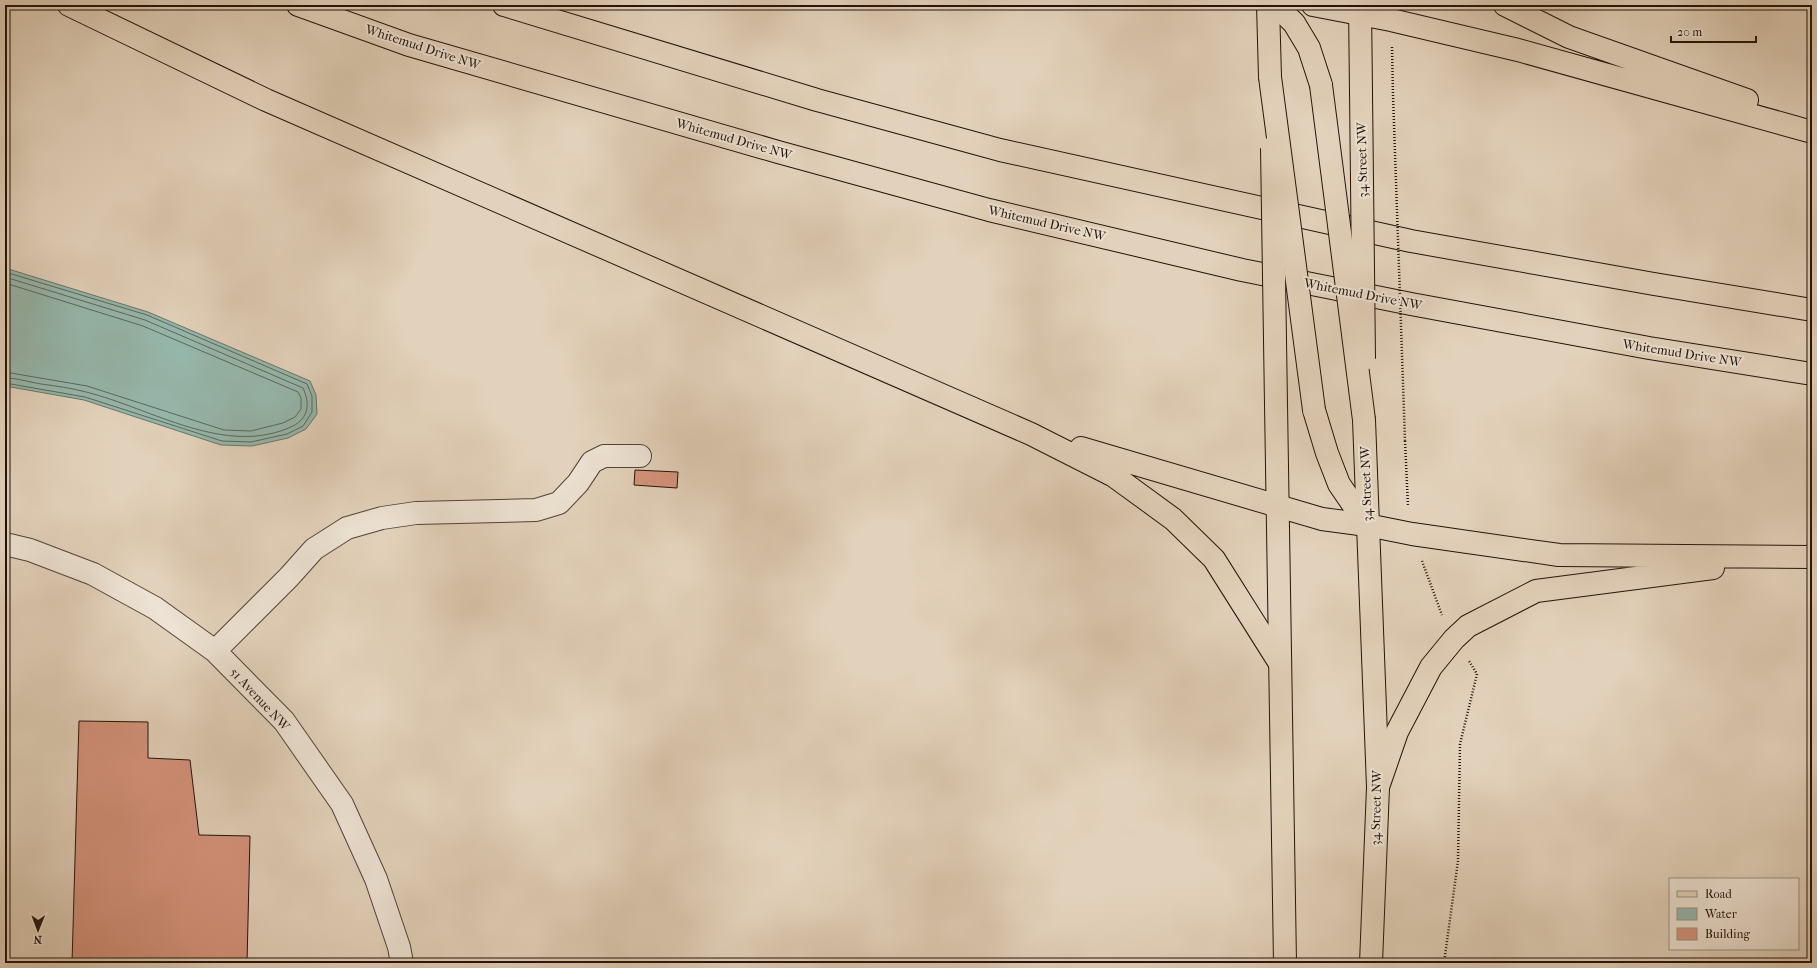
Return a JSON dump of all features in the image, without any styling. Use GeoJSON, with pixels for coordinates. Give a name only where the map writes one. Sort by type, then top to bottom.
{"type":"FeatureCollection","features":[{"type":"Feature","properties":{"kind":"main road"},"geometry":{"type":"LineString","coordinates":[[69,5],[266,100],[1031,434],[1114,476],[1174,520],[1214,558],[1279,662]]}},
{"type":"Feature","properties":{"kind":"main road","name":"Whitemud Drive NW"},"geometry":{"type":"LineString","coordinates":[[298,5],[417,47],[778,152],[989,210],[1242,270],[1411,304],[1649,348],[1812,374]]}},
{"type":"Feature","properties":{"kind":"main road"},"geometry":{"type":"LineString","coordinates":[[504,5],[817,100],[1000,150],[1411,241],[1812,310]]}},
{"type":"Feature","properties":{"kind":"main road"},"geometry":{"type":"LineString","coordinates":[[1268,5],[1285,963]]}},
{"type":"Feature","properties":{"kind":"main road"},"geometry":{"type":"LineString","coordinates":[[1275,5],[1294,23],[1309,48],[1321,85],[1364,420]]}},
{"type":"Feature","properties":{"kind":"main road"},"geometry":{"type":"LineString","coordinates":[[1313,5],[1360,10],[1391,20],[1518,50],[1812,132]]}},
{"type":"Feature","properties":{"kind":"main road"},"geometry":{"type":"LineString","coordinates":[[1505,5],[1569,37],[1661,68],[1812,124]]}},
{"type":"Feature","properties":{"kind":"main road","name":"34 Street NW"},"geometry":{"type":"LineString","coordinates":[[1360,10],[1364,420],[1378,787],[1371,963]]}},
{"type":"Feature","properties":{"kind":"main road"},"geometry":{"type":"LineString","coordinates":[[1270,77],[1314,410],[1327,453],[1339,484],[1368,525]]}},
{"type":"Feature","properties":{"kind":"main road"},"geometry":{"type":"LineString","coordinates":[[1031,434],[1322,519],[1368,525],[1412,534],[1559,555],[1802,557]]}},
{"type":"Feature","properties":{"kind":"main road"},"geometry":{"type":"LineString","coordinates":[[1378,787],[1397,732],[1431,667],[1454,638],[1468,626],[1536,591],[1802,557]]}},
{"type":"Feature","properties":{"kind":"street"},"geometry":{"type":"LineString","coordinates":[[215,650],[289,577],[314,549],[346,528],[382,518],[416,513],[536,510],[559,503],[578,482],[592,462],[604,456],[640,456]]}},
{"type":"Feature","properties":{"kind":"street","name":"51 Avenue NW"},"geometry":{"type":"LineString","coordinates":[[5,544],[30,550],[93,574],[155,608],[215,650],[284,721],[342,804],[376,879],[399,947],[402,963]]}},
{"type":"Feature","properties":{"kind":"path"},"geometry":{"type":"LineString","coordinates":[[1391,20],[1405,441]]}},
{"type":"Feature","properties":{"kind":"water"},"geometry":{"type":"Polygon","coordinates":[[[5,268],[148,312],[310,381],[316,395],[317,414],[306,429],[288,438],[252,446],[221,445],[84,400],[5,386],[5,268]]]}},
{"type":"Feature","properties":{"kind":"building"},"geometry":{"type":"Polygon","coordinates":[[[635,470],[678,472],[677,488],[634,485],[635,470]]]}},
{"type":"Feature","properties":{"kind":"building"},"geometry":{"type":"Polygon","coordinates":[[[79,721],[148,722],[148,758],[190,760],[199,835],[250,836],[247,963],[72,963],[79,721]]]}}]}
